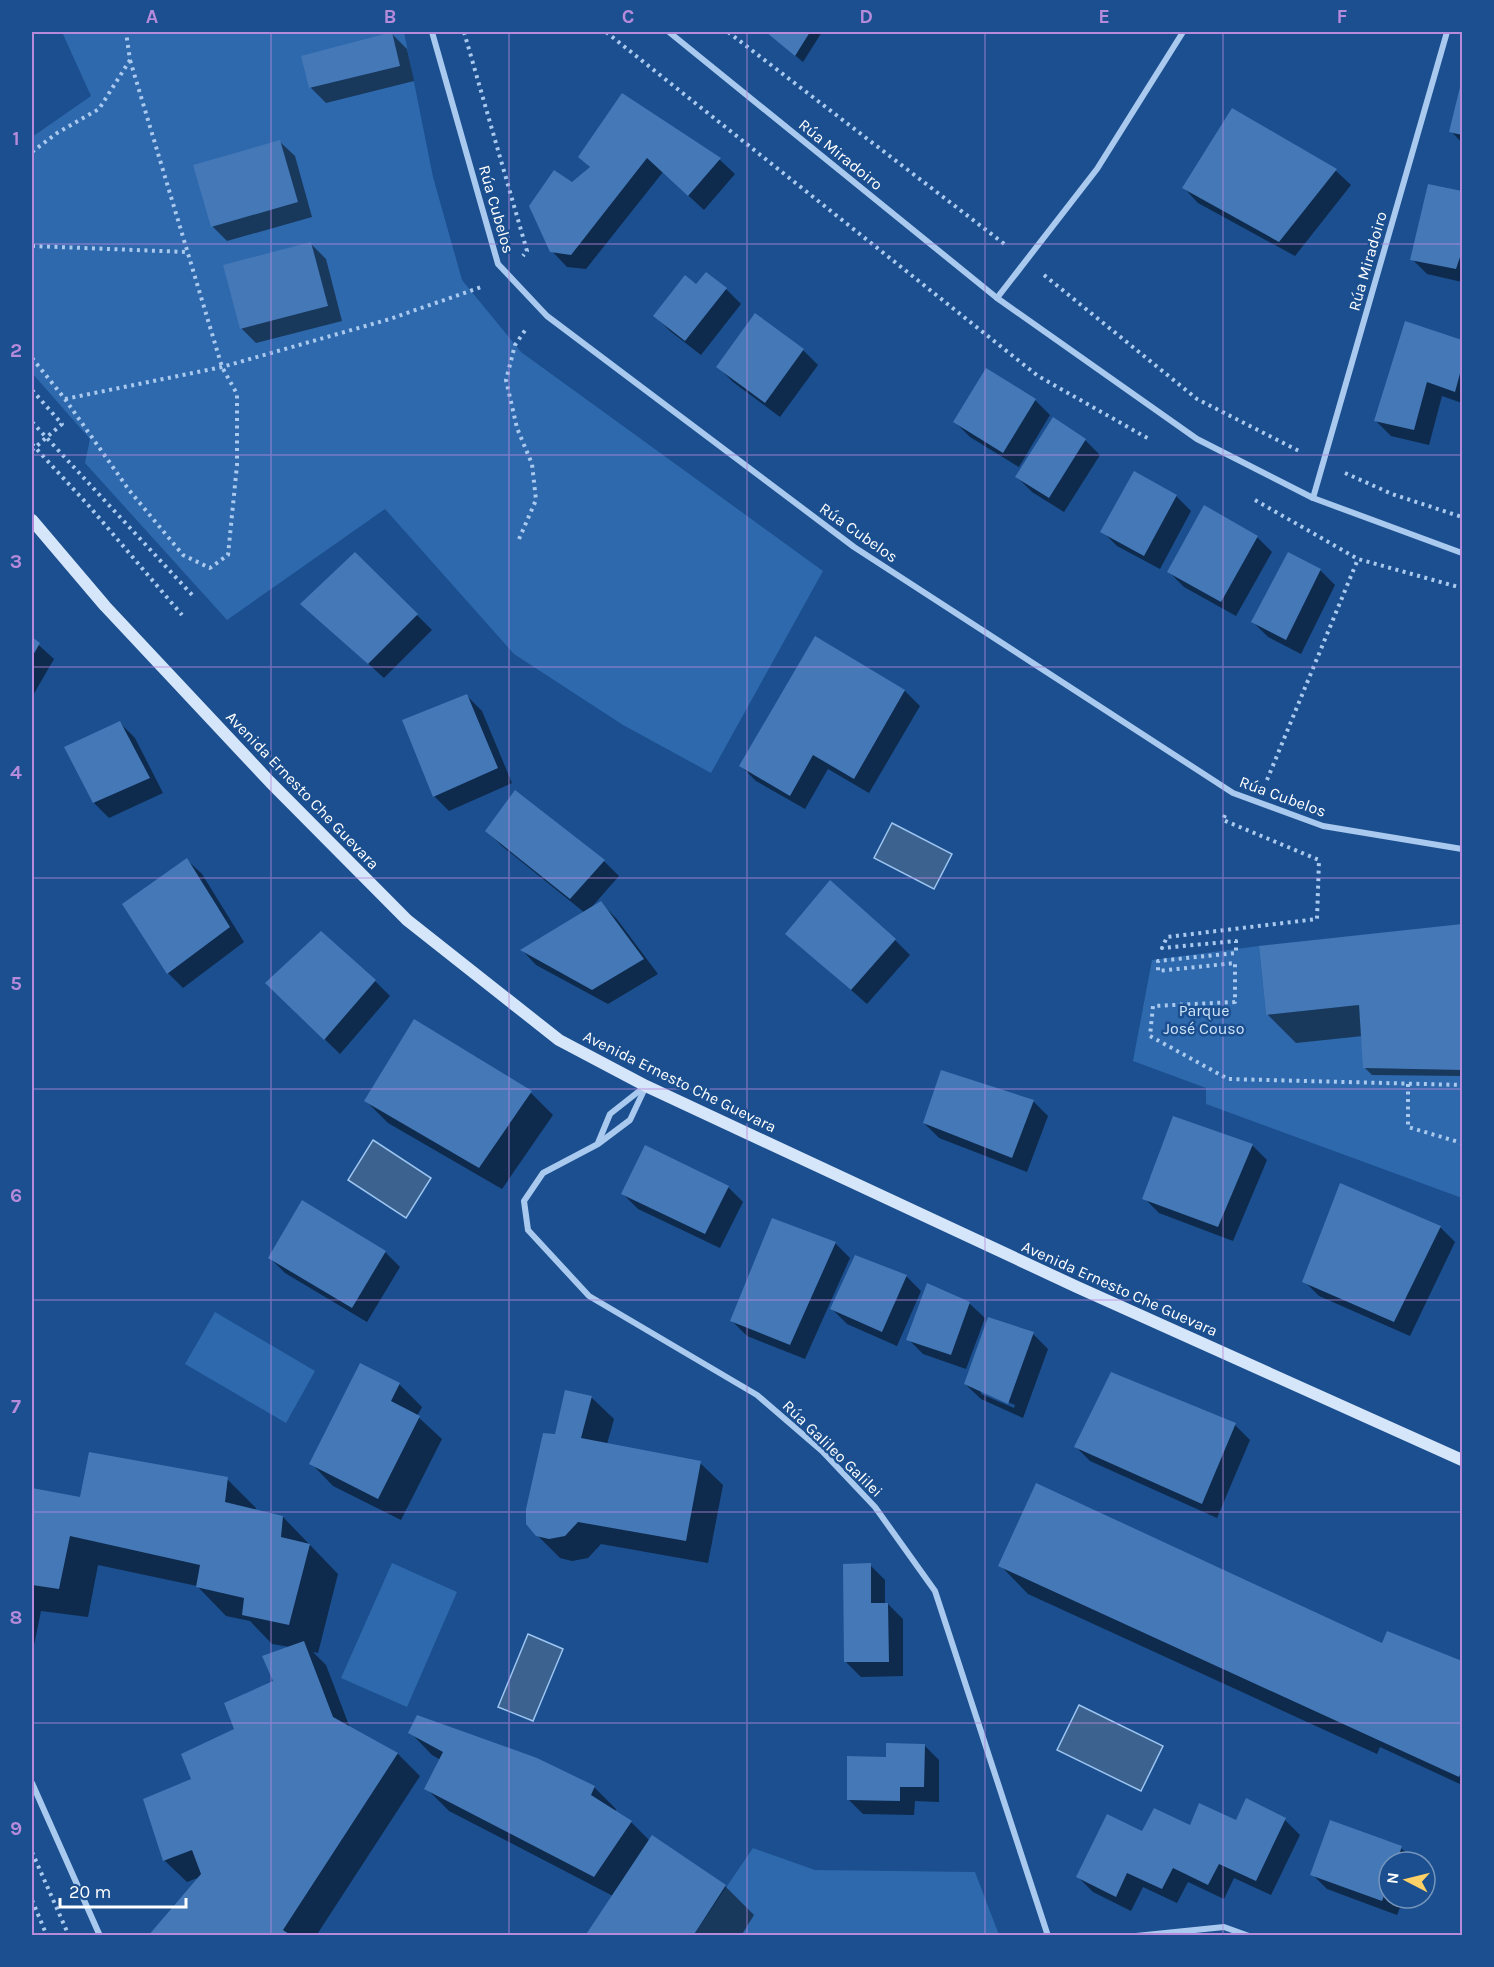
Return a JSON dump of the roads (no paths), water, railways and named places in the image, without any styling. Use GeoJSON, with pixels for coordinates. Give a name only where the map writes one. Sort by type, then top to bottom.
{"type":"FeatureCollection","features":[{"type":"Feature","properties":{"kind":"main road","name":"Avenida Ernesto Che Guevara"},"geometry":{"type":"LineString","coordinates":[[32,520],[112,614],[270,782],[407,920],[558,1040],[646,1086],[1077,1287],[1462,1460]]}},
{"type":"Feature","properties":{"kind":"street","name":"Rúa Cubelos"},"geometry":{"type":"LineString","coordinates":[[432,32],[498,264],[547,316],[854,547],[1233,793],[1323,826],[1462,849]]}},
{"type":"Feature","properties":{"kind":"street","name":"Rúa Miradoiro"},"geometry":{"type":"LineString","coordinates":[[669,32],[997,298],[1197,439],[1313,498],[1462,553]]}},
{"type":"Feature","properties":{"kind":"street"},"geometry":{"type":"LineString","coordinates":[[997,298],[1098,169],[1183,32]]}},
{"type":"Feature","properties":{"kind":"street","name":"Rúa Miradoiro"},"geometry":{"type":"LineString","coordinates":[[1313,498],[1447,32]]}},
{"type":"Feature","properties":{"kind":"street"},"geometry":{"type":"LineString","coordinates":[[598,1144],[610,1114],[646,1086]]}},
{"type":"Feature","properties":{"kind":"street","name":"Rúa Galileo Galilei"},"geometry":{"type":"LineString","coordinates":[[646,1086],[630,1120],[598,1144],[543,1173],[524,1202],[528,1230],[589,1296],[757,1395],[822,1451],[875,1507],[935,1591],[1048,1935]]}},
{"type":"Feature","properties":{"kind":"street"},"geometry":{"type":"LineString","coordinates":[[32,1783],[100,1935]]}},
{"type":"Feature","properties":{"kind":"street"},"geometry":{"type":"LineString","coordinates":[[1137,1935],[1224,1927],[1248,1935]]}},
{"type":"Feature","properties":{"kind":"park label","name":"Parque José Couso"},"geometry":{"type":"Point","coordinates":[1204,1019]}}]}
